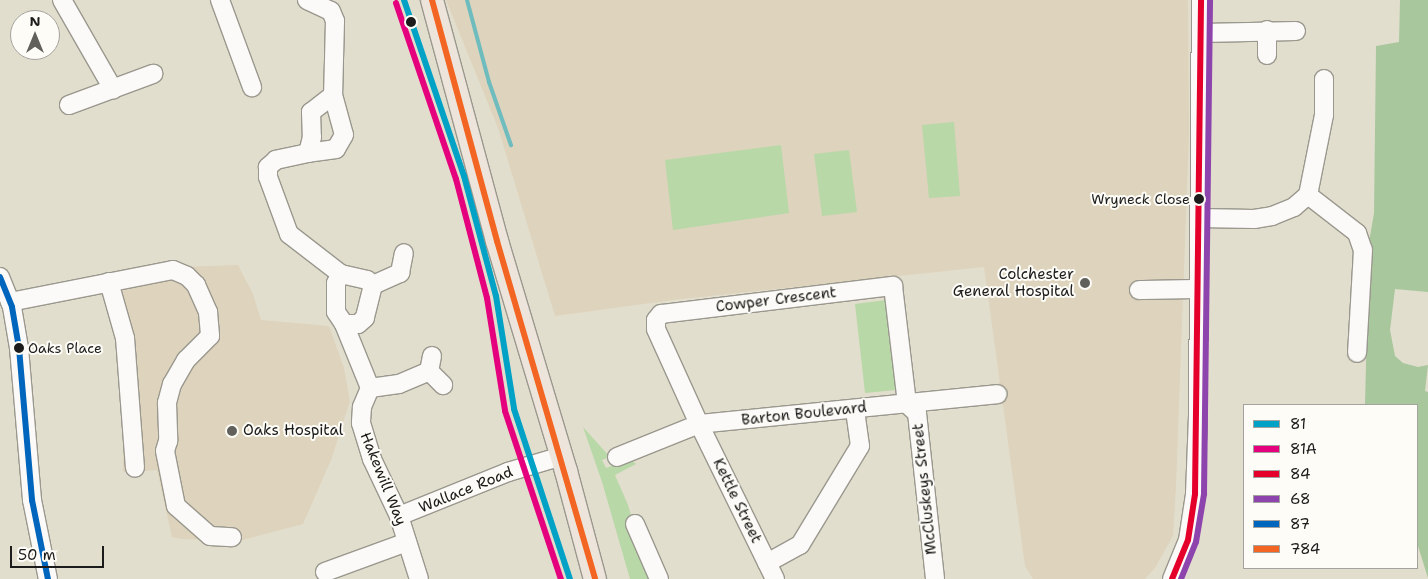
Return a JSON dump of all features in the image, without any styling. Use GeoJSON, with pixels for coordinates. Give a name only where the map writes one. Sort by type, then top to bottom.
{"type":"FeatureCollection","features":[{"type":"Feature","properties":{"kind":"main road"},"geometry":{"type":"LineString","coordinates":[[432,0],[496,241],[562,456],[595,579]]}},
{"type":"Feature","properties":{"kind":"street"},"geometry":{"type":"LineString","coordinates":[[62,0],[113,89]]}},
{"type":"Feature","properties":{"kind":"street"},"geometry":{"type":"LineString","coordinates":[[220,0],[252,87]]}},
{"type":"Feature","properties":{"kind":"street"},"geometry":{"type":"LineString","coordinates":[[307,0],[331,11],[335,21],[333,95],[343,126],[341,142],[336,148],[276,160],[268,167],[268,177],[289,234],[341,274],[367,280],[373,285]]}},
{"type":"Feature","properties":{"kind":"street"},"geometry":{"type":"LineString","coordinates":[[1172,579],[1188,540],[1195,494],[1200,218],[1201,0]]}},
{"type":"Feature","properties":{"kind":"street"},"geometry":{"type":"LineString","coordinates":[[1202,33],[1267,30],[1296,31]]}},
{"type":"Feature","properties":{"kind":"street"},"geometry":{"type":"LineString","coordinates":[[1267,30],[1267,55]]}},
{"type":"Feature","properties":{"kind":"street"},"geometry":{"type":"LineString","coordinates":[[69,105],[153,74]]}},
{"type":"Feature","properties":{"kind":"street"},"geometry":{"type":"LineString","coordinates":[[1200,218],[1254,219],[1272,216],[1294,207],[1308,195],[1314,153],[1323,128],[1324,79]]}},
{"type":"Feature","properties":{"kind":"street"},"geometry":{"type":"LineString","coordinates":[[308,153],[312,137],[311,112],[333,95]]}},
{"type":"Feature","properties":{"kind":"street"},"geometry":{"type":"LineString","coordinates":[[1308,195],[1357,233],[1363,250],[1357,353]]}},
{"type":"Feature","properties":{"kind":"street"},"geometry":{"type":"LineString","coordinates":[[373,285],[400,273],[404,253]]}},
{"type":"Feature","properties":{"kind":"street"},"geometry":{"type":"LineString","coordinates":[[10,302],[173,270],[187,276],[203,297],[208,312],[210,336],[186,360],[172,384],[167,402],[168,441],[165,451],[176,506],[210,536],[232,536]]}},
{"type":"Feature","properties":{"kind":"street"},"geometry":{"type":"LineString","coordinates":[[341,274],[336,283],[336,312],[344,324],[370,388],[399,384],[430,363],[443,385]]}},
{"type":"Feature","properties":{"kind":"street"},"geometry":{"type":"LineString","coordinates":[[0,277],[10,302],[22,368],[32,500],[48,579]]}},
{"type":"Feature","properties":{"kind":"street"},"geometry":{"type":"LineString","coordinates":[[109,282],[125,338],[135,468]]}},
{"type":"Feature","properties":{"kind":"street"},"geometry":{"type":"LineString","coordinates":[[344,324],[358,324],[365,318],[373,285]]}},
{"type":"Feature","properties":{"kind":"street","name":"Cowper Crescent"},"geometry":{"type":"LineString","coordinates":[[699,424],[656,329],[656,320],[661,314],[893,286],[907,404]]}},
{"type":"Feature","properties":{"kind":"street"},"geometry":{"type":"LineString","coordinates":[[1139,290],[1198,289]]}},
{"type":"Feature","properties":{"kind":"street","name":"Hakewill Way"},"geometry":{"type":"LineString","coordinates":[[370,388],[362,406],[361,423],[372,459],[399,516],[419,579]]}},
{"type":"Feature","properties":{"kind":"street","name":"Barton Boulevard"},"geometry":{"type":"LineString","coordinates":[[617,458],[699,424],[997,394]]}},
{"type":"Feature","properties":{"kind":"street","name":"McCluskeys Street"},"geometry":{"type":"LineString","coordinates":[[907,404],[917,413],[935,579]]}},
{"type":"Feature","properties":{"kind":"street"},"geometry":{"type":"LineString","coordinates":[[767,563],[800,545],[860,446],[855,409]]}},
{"type":"Feature","properties":{"kind":"street","name":"Kettle Street"},"geometry":{"type":"LineString","coordinates":[[699,424],[775,579]]}},
{"type":"Feature","properties":{"kind":"street","name":"Wallace Road"},"geometry":{"type":"LineString","coordinates":[[399,516],[508,472],[562,456]]}},
{"type":"Feature","properties":{"kind":"street"},"geometry":{"type":"LineString","coordinates":[[634,524],[659,579]]}},
{"type":"Feature","properties":{"kind":"street"},"geometry":{"type":"LineString","coordinates":[[325,572],[407,542]]}},
{"type":"Feature","properties":{"kind":"shaded area","name":"Colchester General Hospital"},"geometry":{"type":"Polygon","coordinates":[[[446,0],[1188,0],[1189,135],[1176,486],[1173,536],[1155,568],[1145,579],[1033,579],[1025,566],[984,267],[673,300],[555,316],[498,128],[446,0]]]}},
{"type":"Feature","properties":{"kind":"shaded area","name":"Oaks Hospital"},"geometry":{"type":"Polygon","coordinates":[[[238,265],[253,294],[261,320],[329,326],[344,368],[350,401],[331,460],[303,524],[239,541],[172,537],[157,470],[123,472],[123,371],[110,295],[122,269],[238,265]]]}},
{"type":"Feature","properties":{"kind":"green space"},"geometry":{"type":"Polygon","coordinates":[[[1400,0],[1428,0],[1428,292],[1395,289],[1390,330],[1395,356],[1403,363],[1418,367],[1428,365],[1425,391],[1428,392],[1428,578],[1418,546],[1418,404],[1365,404],[1369,242],[1374,213],[1376,46],[1399,42],[1400,0]]]}},
{"type":"Feature","properties":{"kind":"green space"},"geometry":{"type":"Polygon","coordinates":[[[954,122],[960,196],[929,198],[922,125],[954,122]]]}},
{"type":"Feature","properties":{"kind":"green space"},"geometry":{"type":"Polygon","coordinates":[[[781,145],[789,213],[673,230],[665,160],[781,145]]]}},
{"type":"Feature","properties":{"kind":"green space"},"geometry":{"type":"Polygon","coordinates":[[[849,150],[857,212],[822,216],[814,154],[849,150]]]}},
{"type":"Feature","properties":{"kind":"green space"},"geometry":{"type":"Polygon","coordinates":[[[886,300],[896,390],[865,393],[855,304],[886,300]]]}},
{"type":"Feature","properties":{"kind":"green space"},"geometry":{"type":"Polygon","coordinates":[[[583,427],[610,457],[602,460],[606,468],[630,459],[636,464],[615,475],[628,505],[650,579],[630,579],[602,482],[583,427]]]}},
{"type":"Feature","properties":{"kind":"waterway"},"geometry":{"type":"LineString","coordinates":[[467,0],[489,82],[511,145]]}},
{"type":"Feature","properties":{"kind":"transit line","name":"81"},"geometry":{"type":"LineString","coordinates":[[404,0],[464,176],[496,296],[514,409],[570,579]]}},
{"type":"Feature","properties":{"kind":"transit line","name":"784"},"geometry":{"type":"LineString","coordinates":[[432,0],[497,241],[595,579]]}},
{"type":"Feature","properties":{"kind":"transit line","name":"84"},"geometry":{"type":"LineString","coordinates":[[1172,579],[1188,540],[1195,494],[1201,0]]}},
{"type":"Feature","properties":{"kind":"transit line","name":"68"},"geometry":{"type":"LineString","coordinates":[[1181,579],[1196,542],[1204,494],[1210,0]]}},
{"type":"Feature","properties":{"kind":"transit line","name":"81A"},"geometry":{"type":"LineString","coordinates":[[396,3],[456,179],[487,298],[505,411],[561,579]]}},
{"type":"Feature","properties":{"kind":"transit line","name":"87"},"geometry":{"type":"LineString","coordinates":[[0,277],[12,307],[19,348],[32,500],[48,579]]}},
{"type":"Feature","properties":{"kind":"place","name":"Wryneck Close"},"geometry":{"type":"Point","coordinates":[1199,199]}},
{"type":"Feature","properties":{"kind":"place","name":"Colchester General Hospital"},"geometry":{"type":"Point","coordinates":[1085,283]}},
{"type":"Feature","properties":{"kind":"place","name":"Oaks Place"},"geometry":{"type":"Point","coordinates":[19,348]}},
{"type":"Feature","properties":{"kind":"place","name":"Oaks Hospital"},"geometry":{"type":"Point","coordinates":[232,431]}}]}
